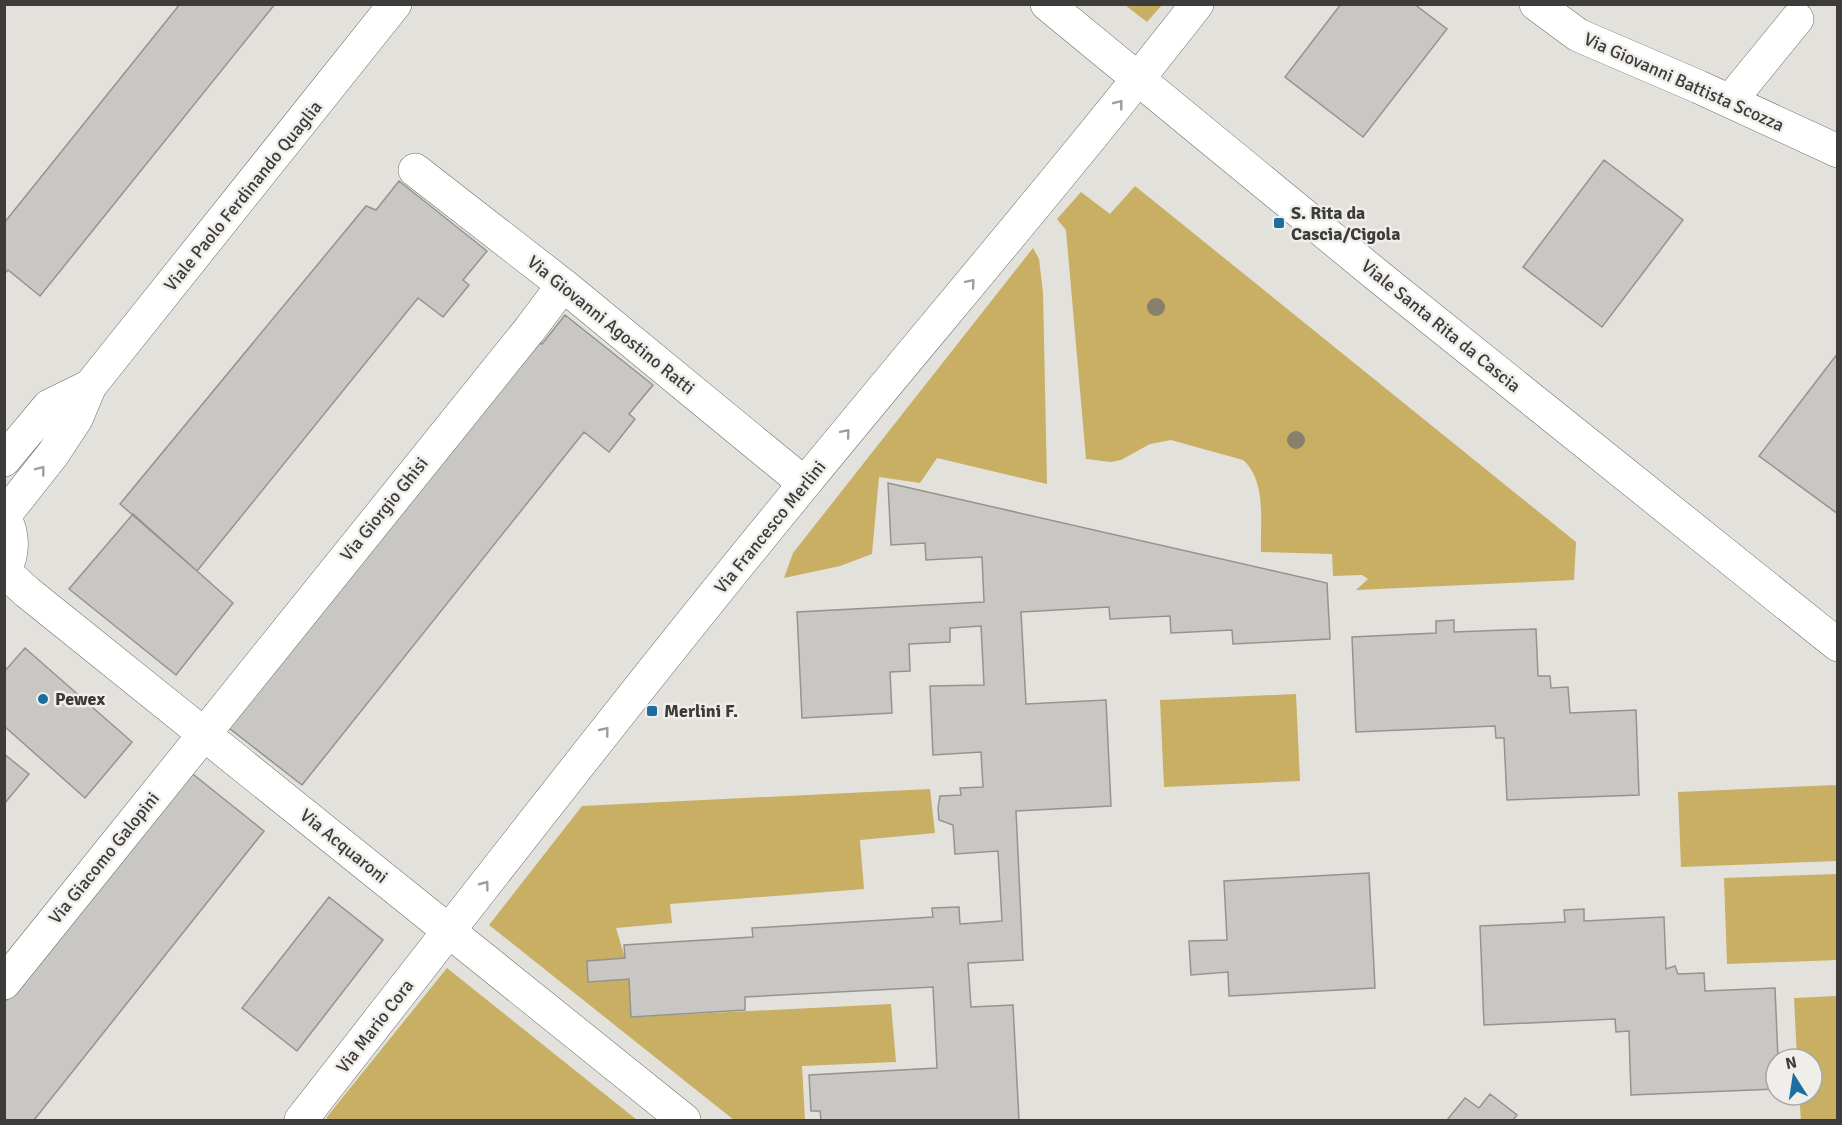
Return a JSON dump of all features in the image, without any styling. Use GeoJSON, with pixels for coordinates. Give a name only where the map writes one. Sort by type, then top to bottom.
{"type":"FeatureCollection","features":[{"type":"Feature","properties":{"kind":"street","name":"Viale Paolo Ferdinando Quaglia"},"geometry":{"type":"LineString","coordinates":[[4,516],[59,445],[76,419],[90,386],[395,4]]}},
{"type":"Feature","properties":{"kind":"street","name":"Viale Santa Rita da Cascia"},"geometry":{"type":"LineString","coordinates":[[1047,4],[1378,276],[1838,645]]}},
{"type":"Feature","properties":{"kind":"street","name":"Via Francesco Merlini"},"geometry":{"type":"LineString","coordinates":[[449,932],[548,802],[804,483],[1100,129],[1197,4]]}},
{"type":"Feature","properties":{"kind":"street","name":"Via Giovanni Battista Scozza"},"geometry":{"type":"LineString","coordinates":[[1536,4],[1578,35],[1838,151]]}},
{"type":"Feature","properties":{"kind":"street"},"geometry":{"type":"LineString","coordinates":[[1730,101],[1797,19]]}},
{"type":"Feature","properties":{"kind":"street","name":"Via Giovanni Agostino Ratti"},"geometry":{"type":"LineString","coordinates":[[415,170],[563,285],[804,483]]}},
{"type":"Feature","properties":{"kind":"street","name":"Via Giorgio Ghisi"},"geometry":{"type":"LineString","coordinates":[[204,733],[563,285]]}},
{"type":"Feature","properties":{"kind":"street","name":"Viale Paolo Ferdinando Quaglia"},"geometry":{"type":"LineString","coordinates":[[4,460],[50,406],[90,386]]}},
{"type":"Feature","properties":{"kind":"street"},"geometry":{"type":"LineString","coordinates":[[4,516],[9,525],[12,543],[11,556],[5,572]]}},
{"type":"Feature","properties":{"kind":"street","name":"Via Acquaroni"},"geometry":{"type":"LineString","coordinates":[[5,572],[684,1120]]}},
{"type":"Feature","properties":{"kind":"street","name":"Via Giacomo Galopini"},"geometry":{"type":"LineString","coordinates":[[4,983],[204,733]]}},
{"type":"Feature","properties":{"kind":"street","name":"Via Mario Cora"},"geometry":{"type":"LineString","coordinates":[[301,1120],[449,932]]}},
{"type":"Feature","properties":{"kind":"shaded area"},"geometry":{"type":"Polygon","coordinates":[[[1125,5],[1162,5],[1147,22],[1125,5]]]}},
{"type":"Feature","properties":{"kind":"shaded area"},"geometry":{"type":"Polygon","coordinates":[[[1135,186],[1576,542],[1574,580],[1356,590],[1368,579],[1362,575],[1333,576],[1332,554],[1261,552],[1259,491],[1251,469],[1243,460],[1171,440],[1150,444],[1121,460],[1111,462],[1086,459],[1066,230],[1057,219],[1081,192],[1110,214],[1135,186]]]}},
{"type":"Feature","properties":{"kind":"shaded area"},"geometry":{"type":"Polygon","coordinates":[[[1033,248],[1039,259],[1043,292],[1047,484],[937,458],[920,483],[879,477],[872,554],[840,566],[784,578],[793,553],[1033,248]]]}},
{"type":"Feature","properties":{"kind":"shaded area"},"geometry":{"type":"Polygon","coordinates":[[[1296,694],[1300,781],[1164,787],[1160,700],[1296,694]]]}},
{"type":"Feature","properties":{"kind":"shaded area"},"geometry":{"type":"Polygon","coordinates":[[[1837,785],[1837,861],[1681,867],[1678,792],[1837,785]]]}},
{"type":"Feature","properties":{"kind":"shaded area"},"geometry":{"type":"Polygon","coordinates":[[[930,789],[935,833],[860,840],[864,889],[670,904],[672,923],[616,928],[625,958],[587,961],[589,982],[629,979],[632,1017],[891,1004],[896,1062],[802,1066],[805,1120],[734,1120],[489,925],[582,806],[930,789]]]}},
{"type":"Feature","properties":{"kind":"shaded area"},"geometry":{"type":"Polygon","coordinates":[[[1837,874],[1837,960],[1727,964],[1724,878],[1837,874]]]}},
{"type":"Feature","properties":{"kind":"shaded area"},"geometry":{"type":"Polygon","coordinates":[[[447,968],[637,1120],[330,1120],[326,1118],[447,968]]]}},
{"type":"Feature","properties":{"kind":"shaded area"},"geometry":{"type":"Polygon","coordinates":[[[1837,996],[1837,1120],[1801,1120],[1800,1107],[1824,1107],[1824,1047],[1796,1047],[1794,998],[1837,996]]]}},
{"type":"Feature","properties":{"kind":"building"},"geometry":{"type":"Polygon","coordinates":[[[180,4],[275,4],[40,296],[8,270],[4,274],[4,223],[180,4]]]}},
{"type":"Feature","properties":{"kind":"building"},"geometry":{"type":"Polygon","coordinates":[[[1341,4],[1414,4],[1447,29],[1363,137],[1285,77],[1341,4]]]}},
{"type":"Feature","properties":{"kind":"building"},"geometry":{"type":"Polygon","coordinates":[[[1604,160],[1683,220],[1602,327],[1523,267],[1604,160]]]}},
{"type":"Feature","properties":{"kind":"building"},"geometry":{"type":"Polygon","coordinates":[[[399,181],[487,251],[463,280],[469,285],[443,317],[418,298],[197,571],[120,504],[366,206],[376,210],[399,181]]]}},
{"type":"Feature","properties":{"kind":"building"},"geometry":{"type":"Polygon","coordinates":[[[565,315],[653,385],[629,414],[635,419],[609,452],[584,432],[302,785],[229,728],[532,340],[542,344],[565,315]]]}},
{"type":"Feature","properties":{"kind":"building"},"geometry":{"type":"Polygon","coordinates":[[[1838,353],[1838,514],[1759,456],[1838,353]]]}},
{"type":"Feature","properties":{"kind":"building"},"geometry":{"type":"Polygon","coordinates":[[[888,483],[1327,583],[1330,639],[1233,644],[1232,630],[1171,633],[1170,616],[1110,619],[1109,607],[1021,612],[1026,704],[1106,700],[1111,806],[1016,811],[1023,960],[968,963],[971,1007],[1013,1005],[1019,1120],[821,1120],[820,1111],[811,1111],[809,1075],[937,1068],[933,987],[745,997],[745,1010],[631,1017],[629,979],[588,982],[587,961],[625,958],[624,945],[753,937],[752,928],[933,917],[932,908],[959,907],[960,924],[1002,921],[998,851],[955,854],[953,825],[939,820],[940,796],[961,795],[960,788],[983,787],[981,752],[933,755],[930,686],[984,685],[981,626],[950,628],[950,642],[909,644],[910,671],[890,672],[892,713],[802,718],[797,612],[984,602],[982,557],[926,560],[925,543],[891,545],[888,483]]]}},
{"type":"Feature","properties":{"kind":"building"},"geometry":{"type":"Polygon","coordinates":[[[133,514],[233,603],[176,675],[69,589],[133,514]]]}},
{"type":"Feature","properties":{"kind":"building"},"geometry":{"type":"Polygon","coordinates":[[[1454,620],[1454,632],[1536,629],[1538,676],[1550,676],[1551,688],[1568,687],[1570,713],[1636,710],[1639,795],[1507,800],[1504,738],[1496,738],[1495,726],[1356,732],[1352,637],[1436,633],[1436,621],[1454,620]]]}},
{"type":"Feature","properties":{"kind":"building","name":"Pewex"},"geometry":{"type":"Polygon","coordinates":[[[25,648],[132,742],[85,798],[4,726],[4,672],[25,648]]]}},
{"type":"Feature","properties":{"kind":"building"},"geometry":{"type":"Polygon","coordinates":[[[4,754],[29,774],[4,804],[4,754]]]}},
{"type":"Feature","properties":{"kind":"building"},"geometry":{"type":"Polygon","coordinates":[[[189,771],[264,831],[34,1120],[4,1120],[4,1003],[189,771]]]}},
{"type":"Feature","properties":{"kind":"building"},"geometry":{"type":"Polygon","coordinates":[[[1369,873],[1375,988],[1229,996],[1228,972],[1191,975],[1189,941],[1227,940],[1224,881],[1369,873]]]}},
{"type":"Feature","properties":{"kind":"building"},"geometry":{"type":"Polygon","coordinates":[[[329,897],[383,940],[297,1051],[242,1008],[329,897]]]}},
{"type":"Feature","properties":{"kind":"building"},"geometry":{"type":"Polygon","coordinates":[[[1584,909],[1584,921],[1664,917],[1666,969],[1675,966],[1678,974],[1704,973],[1705,991],[1775,988],[1777,1047],[1764,1047],[1764,1089],[1631,1095],[1629,1031],[1616,1032],[1615,1019],[1484,1025],[1480,926],[1565,922],[1564,910],[1584,909]]]}},
{"type":"Feature","properties":{"kind":"building"},"geometry":{"type":"Polygon","coordinates":[[[1490,1094],[1517,1115],[1513,1120],[1447,1120],[1465,1098],[1479,1108],[1490,1094]]]}},
{"type":"Feature","properties":{"kind":"place","name":"S. Rita da Cascia/Cigola"},"geometry":{"type":"Point","coordinates":[1279,223]}},
{"type":"Feature","properties":{"kind":"place","name":"Pewex"},"geometry":{"type":"Point","coordinates":[43,699]}},
{"type":"Feature","properties":{"kind":"place","name":"Merlini F."},"geometry":{"type":"Point","coordinates":[652,711]}}]}
